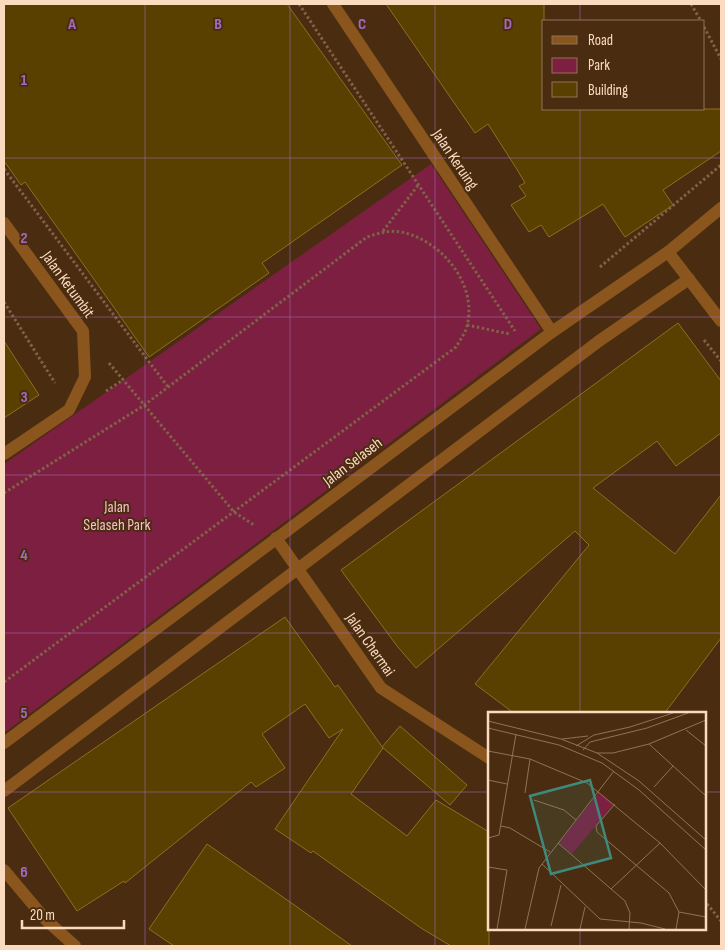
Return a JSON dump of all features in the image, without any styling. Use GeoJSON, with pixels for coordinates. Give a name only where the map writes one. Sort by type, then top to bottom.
{"type":"FeatureCollection","features":[{"type":"Feature","properties":{"kind":"street","name":"Jalan Keruing"},"geometry":{"type":"LineString","coordinates":[[333,4],[552,332]]}},
{"type":"Feature","properties":{"kind":"street","name":"Jalan Selaseh"},"geometry":{"type":"LineString","coordinates":[[4,743],[552,332],[668,252],[721,208]]}},
{"type":"Feature","properties":{"kind":"street","name":"Jalan Ketumbit"},"geometry":{"type":"LineString","coordinates":[[4,223],[83,331],[85,377],[69,410],[4,454]]}},
{"type":"Feature","properties":{"kind":"street"},"geometry":{"type":"LineString","coordinates":[[668,252],[721,321]]}},
{"type":"Feature","properties":{"kind":"street"},"geometry":{"type":"LineString","coordinates":[[4,791],[297,567],[599,340],[689,279]]}},
{"type":"Feature","properties":{"kind":"street","name":"Jalan Chermai"},"geometry":{"type":"LineString","coordinates":[[276,538],[381,688],[488,757]]}},
{"type":"Feature","properties":{"kind":"street"},"geometry":{"type":"LineString","coordinates":[[4,870],[46,920],[75,946]]}},
{"type":"Feature","properties":{"kind":"path"},"geometry":{"type":"LineString","coordinates":[[298,4],[518,335],[467,325]]}},
{"type":"Feature","properties":{"kind":"path"},"geometry":{"type":"LineString","coordinates":[[691,4],[700,20]]}},
{"type":"Feature","properties":{"kind":"path"},"geometry":{"type":"LineString","coordinates":[[705,29],[721,59]]}},
{"type":"Feature","properties":{"kind":"path"},"geometry":{"type":"LineString","coordinates":[[4,169],[168,387]]}},
{"type":"Feature","properties":{"kind":"path"},"geometry":{"type":"LineString","coordinates":[[382,232],[419,184]]}},
{"type":"Feature","properties":{"kind":"path"},"geometry":{"type":"LineString","coordinates":[[4,492],[143,406],[368,237],[382,232],[400,232],[416,236],[433,246],[450,262],[462,279],[467,296],[467,325],[456,347],[4,682]]}},
{"type":"Feature","properties":{"kind":"path"},"geometry":{"type":"LineString","coordinates":[[4,302],[56,382],[55,387]]}},
{"type":"Feature","properties":{"kind":"path"},"geometry":{"type":"LineString","coordinates":[[83,331],[143,406],[234,512],[276,538]]}},
{"type":"Feature","properties":{"kind":"path"},"geometry":{"type":"LineString","coordinates":[[705,901],[721,921]]}},
{"type":"Feature","properties":{"kind":"green space","name":"Jalan Selaseh Park"},"geometry":{"type":"Polygon","coordinates":[[[431,164],[541,329],[4,733],[4,464],[431,164]]]}},
{"type":"Feature","properties":{"kind":"building"},"geometry":{"type":"Polygon","coordinates":[[[4,4],[287,4],[402,165],[262,263],[269,273],[149,357],[25,182],[21,185],[4,161],[4,4]]]}},
{"type":"Feature","properties":{"kind":"building"},"geometry":{"type":"Polygon","coordinates":[[[386,4],[544,4],[544,20],[542,20],[542,110],[721,109],[721,151],[663,190],[673,205],[625,237],[603,204],[549,237],[541,225],[529,232],[511,205],[526,196],[519,186],[525,183],[488,124],[475,133],[386,4]]]}},
{"type":"Feature","properties":{"kind":"building"},"geometry":{"type":"Polygon","coordinates":[[[678,323],[721,381],[721,433],[676,466],[657,441],[593,488],[675,554],[721,495],[721,638],[666,712],[512,712],[475,684],[589,545],[575,531],[416,668],[397,646],[341,570],[678,323]]]}},
{"type":"Feature","properties":{"kind":"building"},"geometry":{"type":"Polygon","coordinates":[[[4,341],[39,395],[4,418],[4,341]]]}},
{"type":"Feature","properties":{"kind":"building"},"geometry":{"type":"Polygon","coordinates":[[[285,617],[335,687],[338,685],[383,748],[351,794],[407,836],[436,800],[488,831],[489,946],[451,946],[421,928],[313,851],[311,853],[275,829],[343,729],[329,738],[305,704],[262,734],[285,768],[256,787],[251,782],[125,883],[124,881],[77,911],[8,808],[285,617]]]}},
{"type":"Feature","properties":{"kind":"building"},"geometry":{"type":"Polygon","coordinates":[[[400,726],[467,785],[450,805],[382,747],[400,726]]]}},
{"type":"Feature","properties":{"kind":"building"},"geometry":{"type":"Polygon","coordinates":[[[207,844],[352,946],[174,946],[149,929],[207,844]]]}}]}
